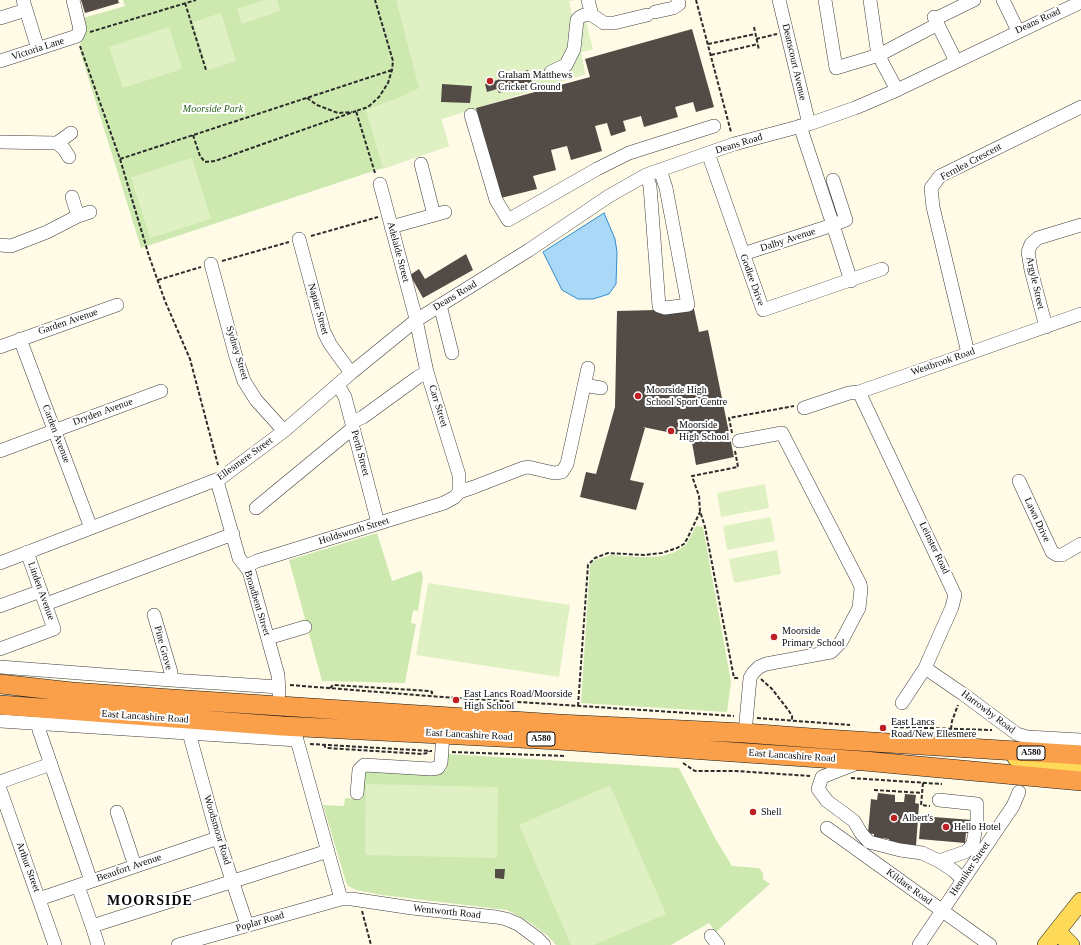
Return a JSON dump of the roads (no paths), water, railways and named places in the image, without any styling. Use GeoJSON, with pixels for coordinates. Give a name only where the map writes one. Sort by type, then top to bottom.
{"type":"FeatureCollection","features":[{"type":"Feature","properties":{"kind":"highway","name":"East Lancashire Road"},"geometry":{"type":"LineString","coordinates":[[0,684],[72,692],[279,692],[559,724],[746,725],[981,750],[1081,755]]}},
{"type":"Feature","properties":{"kind":"highway","name":"East Lancashire Road"},"geometry":{"type":"LineString","coordinates":[[0,706],[438,745],[558,740],[864,761],[1081,781]]}},
{"type":"Feature","properties":{"kind":"main road"},"geometry":{"type":"LineString","coordinates":[[981,750],[1054,765],[1081,767]]}},
{"type":"Feature","properties":{"kind":"main road"},"geometry":{"type":"LineString","coordinates":[[1046,945],[1081,901]]}},
{"type":"Feature","properties":{"kind":"main road"},"geometry":{"type":"LineString","coordinates":[[1057,931],[1071,945]]}},
{"type":"Feature","properties":{"kind":"street","name":"Victoria Lane"},"geometry":{"type":"LineString","coordinates":[[0,61],[77,36],[80,29],[73,0]]}},
{"type":"Feature","properties":{"kind":"street"},"geometry":{"type":"LineString","coordinates":[[588,0],[592,15]]}},
{"type":"Feature","properties":{"kind":"street"},"geometry":{"type":"LineString","coordinates":[[550,72],[560,69],[566,65],[574,49],[577,20],[580,17],[592,15],[604,23],[614,23],[673,8],[679,4],[678,0]]}},
{"type":"Feature","properties":{"kind":"street","name":"Deanscourt Avenue"},"geometry":{"type":"LineString","coordinates":[[779,0],[804,125],[832,225],[851,281]]}},
{"type":"Feature","properties":{"kind":"street"},"geometry":{"type":"LineString","coordinates":[[824,0],[836,68],[879,55],[936,20],[974,0]]}},
{"type":"Feature","properties":{"kind":"street"},"geometry":{"type":"LineString","coordinates":[[870,0],[879,55],[897,90]]}},
{"type":"Feature","properties":{"kind":"street"},"geometry":{"type":"LineString","coordinates":[[1003,0],[1018,31]]}},
{"type":"Feature","properties":{"kind":"street","name":"Deans Road"},"geometry":{"type":"LineString","coordinates":[[421,317],[528,250],[609,196],[641,178],[734,144],[804,125],[855,108],[897,90],[1081,1]]}},
{"type":"Feature","properties":{"kind":"street"},"geometry":{"type":"LineString","coordinates":[[0,18],[25,5],[38,49]]}},
{"type":"Feature","properties":{"kind":"street"},"geometry":{"type":"LineString","coordinates":[[936,20],[956,61]]}},
{"type":"Feature","properties":{"kind":"street","name":"Fernlea Crescent"},"geometry":{"type":"LineString","coordinates":[[968,354],[932,207],[931,188],[940,176],[1081,107]]}},
{"type":"Feature","properties":{"kind":"street"},"geometry":{"type":"LineString","coordinates":[[471,115],[496,200],[508,220],[597,169],[629,153],[714,126]]}},
{"type":"Feature","properties":{"kind":"street"},"geometry":{"type":"LineString","coordinates":[[0,142],[57,143],[71,133]]}},
{"type":"Feature","properties":{"kind":"street"},"geometry":{"type":"LineString","coordinates":[[57,143],[64,149],[69,157]]}},
{"type":"Feature","properties":{"kind":"street","name":"Godlee Drive"},"geometry":{"type":"LineString","coordinates":[[708,153],[763,310],[882,270]]}},
{"type":"Feature","properties":{"kind":"street"},"geometry":{"type":"LineString","coordinates":[[391,227],[440,214],[428,194],[421,164]]}},
{"type":"Feature","properties":{"kind":"street"},"geometry":{"type":"LineString","coordinates":[[641,178],[650,186],[659,306],[666,308],[688,305],[666,188],[660,170]]}},
{"type":"Feature","properties":{"kind":"street","name":"Adelaide Street"},"geometry":{"type":"LineString","coordinates":[[380,184],[391,227],[421,317]]}},
{"type":"Feature","properties":{"kind":"street"},"geometry":{"type":"LineString","coordinates":[[823,195],[835,185],[846,220],[832,225]]}},
{"type":"Feature","properties":{"kind":"street"},"geometry":{"type":"LineString","coordinates":[[0,245],[11,246],[47,232],[84,214],[72,197]]}},
{"type":"Feature","properties":{"kind":"street","name":"Dalby Avenue"},"geometry":{"type":"LineString","coordinates":[[743,254],[832,225]]}},
{"type":"Feature","properties":{"kind":"street","name":"Argyle Street"},"geometry":{"type":"LineString","coordinates":[[1046,327],[1031,270],[1028,252],[1031,244],[1038,238],[1081,225]]}},
{"type":"Feature","properties":{"kind":"street","name":"Napier Street"},"geometry":{"type":"LineString","coordinates":[[299,239],[324,332],[330,344],[351,373]]}},
{"type":"Feature","properties":{"kind":"street","name":"Sydney Street"},"geometry":{"type":"LineString","coordinates":[[211,264],[244,381],[256,400],[284,431]]}},
{"type":"Feature","properties":{"kind":"street","name":"Garden Avenue"},"geometry":{"type":"LineString","coordinates":[[0,347],[117,305]]}},
{"type":"Feature","properties":{"kind":"street"},"geometry":{"type":"LineString","coordinates":[[440,305],[452,353]]}},
{"type":"Feature","properties":{"kind":"street","name":"Westbrook Road"},"geometry":{"type":"LineString","coordinates":[[804,408],[849,393],[859,392],[1081,314]]}},
{"type":"Feature","properties":{"kind":"street","name":"Carr Street"},"geometry":{"type":"LineString","coordinates":[[421,317],[427,372],[459,475],[459,492]]}},
{"type":"Feature","properties":{"kind":"street","name":"Ellesmere Street"},"geometry":{"type":"LineString","coordinates":[[0,563],[219,480],[284,431],[351,373],[421,317]]}},
{"type":"Feature","properties":{"kind":"street","name":"Carden Avenue"},"geometry":{"type":"LineString","coordinates":[[20,339],[91,528]]}},
{"type":"Feature","properties":{"kind":"street"},"geometry":{"type":"LineString","coordinates":[[588,368],[584,385],[601,388]]}},
{"type":"Feature","properties":{"kind":"street"},"geometry":{"type":"LineString","coordinates":[[256,508],[363,417],[412,381],[427,372]]}},
{"type":"Feature","properties":{"kind":"street","name":"Perth Street"},"geometry":{"type":"LineString","coordinates":[[338,385],[345,397],[378,523]]}},
{"type":"Feature","properties":{"kind":"street","name":"Holdsworth Street"},"geometry":{"type":"LineString","coordinates":[[246,566],[257,561],[444,503],[455,497],[459,492],[523,468],[528,467],[554,473],[562,472],[567,464],[584,385]]}},
{"type":"Feature","properties":{"kind":"street","name":"Dryden Avenue"},"geometry":{"type":"LineString","coordinates":[[0,451],[161,391]]}},
{"type":"Feature","properties":{"kind":"street","name":"Leinster Road"},"geometry":{"type":"LineString","coordinates":[[859,392],[956,595],[925,668],[902,703]]}},
{"type":"Feature","properties":{"kind":"street"},"geometry":{"type":"LineString","coordinates":[[739,441],[782,433],[861,589],[859,608],[836,648],[831,652],[774,662],[759,667],[753,673],[750,678],[746,725]]}},
{"type":"Feature","properties":{"kind":"street","name":"Broadbent Street"},"geometry":{"type":"LineString","coordinates":[[219,480],[239,558],[249,571],[268,638],[278,675],[279,692]]}},
{"type":"Feature","properties":{"kind":"street","name":"Lawn Drive"},"geometry":{"type":"LineString","coordinates":[[1019,481],[1052,552],[1057,555],[1062,555],[1081,544]]}},
{"type":"Feature","properties":{"kind":"street"},"geometry":{"type":"LineString","coordinates":[[46,604],[233,534]]}},
{"type":"Feature","properties":{"kind":"street","name":"Linden Avenue"},"geometry":{"type":"LineString","coordinates":[[0,649],[54,629],[27,552]]}},
{"type":"Feature","properties":{"kind":"street"},"geometry":{"type":"LineString","coordinates":[[0,606],[41,592]]}},
{"type":"Feature","properties":{"kind":"street","name":"Pine Grove"},"geometry":{"type":"LineString","coordinates":[[154,615],[171,672],[171,680]]}},
{"type":"Feature","properties":{"kind":"street"},"geometry":{"type":"LineString","coordinates":[[268,638],[305,627]]}},
{"type":"Feature","properties":{"kind":"street"},"geometry":{"type":"LineString","coordinates":[[0,667],[171,680],[279,692]]}},
{"type":"Feature","properties":{"kind":"street","name":"Harrowby Road"},"geometry":{"type":"LineString","coordinates":[[925,668],[1017,734],[1027,737],[1081,740]]}},
{"type":"Feature","properties":{"kind":"street"},"geometry":{"type":"LineString","coordinates":[[0,721],[189,733],[295,733],[341,899]]}},
{"type":"Feature","properties":{"kind":"street"},"geometry":{"type":"LineString","coordinates":[[41,724],[39,730],[91,881]]}},
{"type":"Feature","properties":{"kind":"street","name":"Woodsmoor Road"},"geometry":{"type":"LineString","coordinates":[[189,733],[218,838],[247,925]]}},
{"type":"Feature","properties":{"kind":"street"},"geometry":{"type":"LineString","coordinates":[[357,793],[359,770],[364,766],[435,769],[440,766],[438,745]]}},
{"type":"Feature","properties":{"kind":"street"},"geometry":{"type":"LineString","coordinates":[[864,761],[822,777],[818,789],[826,801],[854,821],[860,833],[869,842],[900,850],[922,853],[954,871],[963,880]]}},
{"type":"Feature","properties":{"kind":"street"},"geometry":{"type":"LineString","coordinates":[[0,782],[51,764]]}},
{"type":"Feature","properties":{"kind":"street","name":"Arthur Street"},"geometry":{"type":"LineString","coordinates":[[0,789],[55,945]]}},
{"type":"Feature","properties":{"kind":"street","name":"Henniker Street"},"geometry":{"type":"LineString","coordinates":[[919,945],[1013,806],[1019,792]]}},
{"type":"Feature","properties":{"kind":"street"},"geometry":{"type":"LineString","coordinates":[[939,800],[977,804],[977,821],[973,843],[969,849],[939,862]]}},
{"type":"Feature","properties":{"kind":"street"},"geometry":{"type":"LineString","coordinates":[[117,812],[136,866]]}},
{"type":"Feature","properties":{"kind":"street","name":"Kildare Road"},"geometry":{"type":"LineString","coordinates":[[827,828],[990,945]]}},
{"type":"Feature","properties":{"kind":"street","name":"Beaufort Avenue"},"geometry":{"type":"LineString","coordinates":[[39,899],[218,838]]}},
{"type":"Feature","properties":{"kind":"street"},"geometry":{"type":"LineString","coordinates":[[92,926],[328,851]]}},
{"type":"Feature","properties":{"kind":"street"},"geometry":{"type":"LineString","coordinates":[[78,886],[98,945]]}},
{"type":"Feature","properties":{"kind":"street","name":"Wentworth Road"},"geometry":{"type":"LineString","coordinates":[[341,899],[429,906],[496,914],[518,924],[544,945]]}},
{"type":"Feature","properties":{"kind":"street","name":"Poplar Road"},"geometry":{"type":"LineString","coordinates":[[178,945],[341,899]]}},
{"type":"Feature","properties":{"kind":"water"},"geometry":{"type":"Polygon","coordinates":[[[604,213],[615,239],[617,252],[616,284],[609,294],[593,299],[578,299],[562,290],[543,252],[604,213]]]}},
{"type":"Feature","properties":{"kind":"place","name":"Graham Matthews Cricket Ground"},"geometry":{"type":"Point","coordinates":[490,81]}},
{"type":"Feature","properties":{"kind":"place","name":"Moorside High School Sport Centre"},"geometry":{"type":"Point","coordinates":[638,396]}},
{"type":"Feature","properties":{"kind":"place","name":"Moorside High School"},"geometry":{"type":"Point","coordinates":[671,431]}},
{"type":"Feature","properties":{"kind":"place","name":"Moorside Primary School"},"geometry":{"type":"Point","coordinates":[774,637]}},
{"type":"Feature","properties":{"kind":"place","name":"East Lancs Road/Moorside High School"},"geometry":{"type":"Point","coordinates":[456,700]}},
{"type":"Feature","properties":{"kind":"place","name":"East Lancs Road/New Ellesmere"},"geometry":{"type":"Point","coordinates":[883,728]}},
{"type":"Feature","properties":{"kind":"place","name":"Shell"},"geometry":{"type":"Point","coordinates":[753,812]}},
{"type":"Feature","properties":{"kind":"place","name":"Albert's"},"geometry":{"type":"Point","coordinates":[894,818]}},
{"type":"Feature","properties":{"kind":"place","name":"Hello Hotel"},"geometry":{"type":"Point","coordinates":[946,827]}},
{"type":"Feature","properties":{"kind":"district","name":"MOORSIDE"},"geometry":{"type":"Point","coordinates":[150,901]}},
{"type":"Feature","properties":{"kind":"park label","name":"Moorside Park"},"geometry":{"type":"Point","coordinates":[213,109]}}]}
